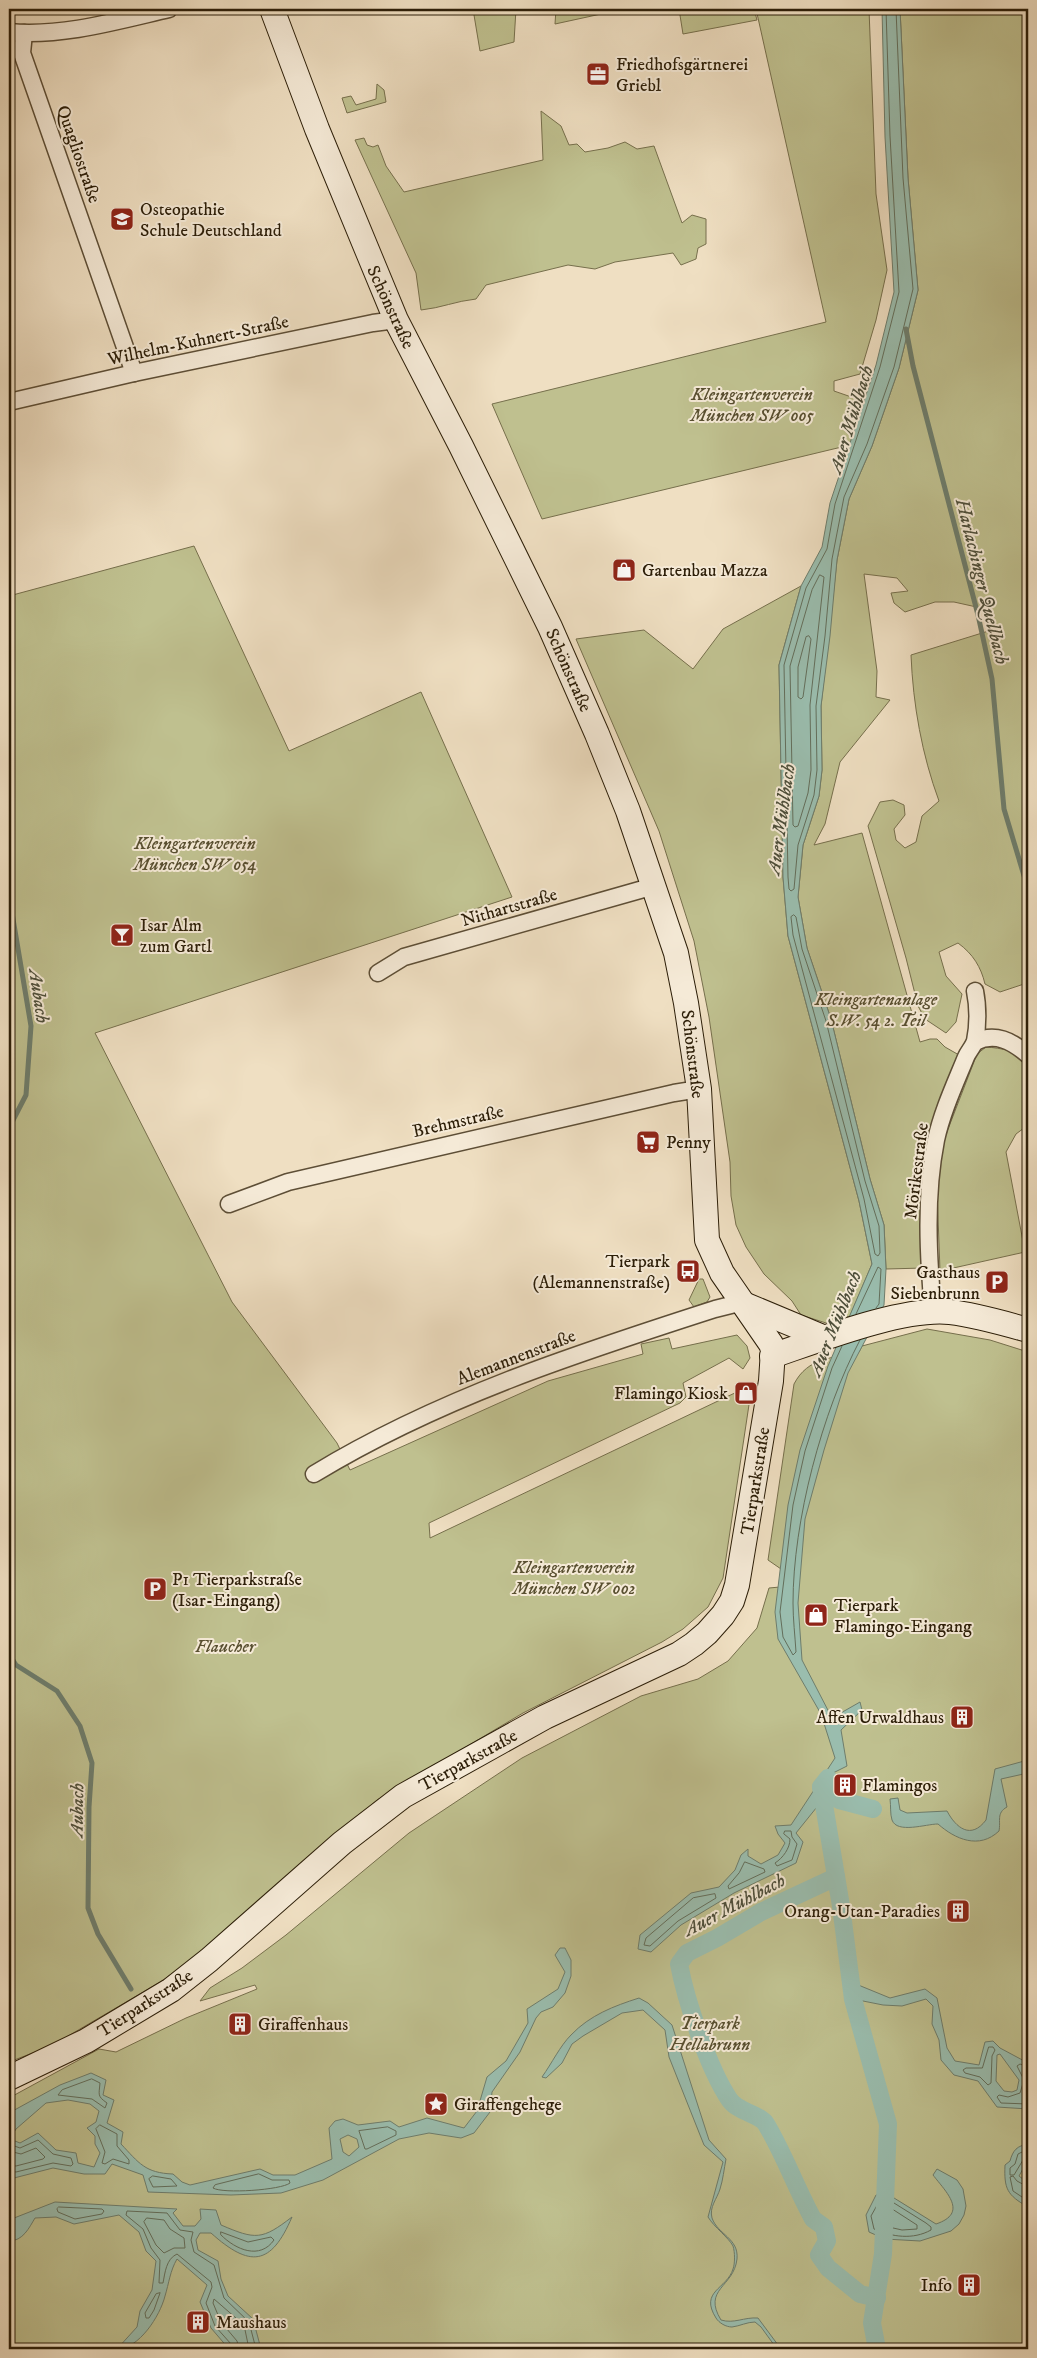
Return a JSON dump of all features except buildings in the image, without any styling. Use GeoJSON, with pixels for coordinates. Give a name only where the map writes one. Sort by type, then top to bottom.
{"type":"FeatureCollection","features":[{"type":"Feature","properties":{"kind":"street"},"geometry":{"type":"LineString","coordinates":[[16,32],[60,31],[103,24],[168,9]]}},
{"type":"Feature","properties":{"kind":"street","name":"Schönstraße"},"geometry":{"type":"LineString","coordinates":[[272,9],[317,129],[396,320],[461,446],[562,654],[597,734],[654,886],[676,953],[699,1089],[708,1240],[718,1266],[771,1344],[772,1356]]}},
{"type":"Feature","properties":{"kind":"street","name":"Quagliostraße"},"geometry":{"type":"LineString","coordinates":[[16,32],[134,373]]}},
{"type":"Feature","properties":{"kind":"street","name":"Wilhelm-Kuhnert-Straße"},"geometry":{"type":"LineString","coordinates":[[9,402],[134,373],[373,323],[396,320]]}},
{"type":"Feature","properties":{"kind":"street","name":"Nithartstraße"},"geometry":{"type":"LineString","coordinates":[[378,973],[404,957],[654,886]]}},
{"type":"Feature","properties":{"kind":"street","name":"Mörikestraße"},"geometry":{"type":"LineString","coordinates":[[933,1311],[928,1236],[930,1192],[936,1140],[944,1113],[974,1042],[977,1004],[975,991]]}},
{"type":"Feature","properties":{"kind":"street"},"geometry":{"type":"LineString","coordinates":[[974,1042],[986,1037],[1002,1038],[1028,1055]]}},
{"type":"Feature","properties":{"kind":"street","name":"Brehmstraße"},"geometry":{"type":"LineString","coordinates":[[229,1204],[288,1182],[674,1093],[699,1089]]}},
{"type":"Feature","properties":{"kind":"street"},"geometry":{"type":"LineString","coordinates":[[743,1302],[752,1309],[832,1336]]}},
{"type":"Feature","properties":{"kind":"street","name":"Alemannenstraße"},"geometry":{"type":"LineString","coordinates":[[314,1474],[355,1450],[457,1401],[550,1363],[708,1311],[743,1302]]}},
{"type":"Feature","properties":{"kind":"street"},"geometry":{"type":"LineString","coordinates":[[772,1356],[832,1336],[913,1313],[951,1312],[1028,1330]]}},
{"type":"Feature","properties":{"kind":"street","name":"Tierparkstraße"},"geometry":{"type":"LineString","coordinates":[[9,2078],[86,2041],[171,1990],[209,1960],[342,1843],[404,1796],[545,1717],[679,1654],[708,1634],[732,1601],[737,1585],[769,1390],[772,1356]]}},
{"type":"Feature","properties":{"kind":"green space"},"geometry":{"type":"Polygon","coordinates":[[[473,9],[516,9],[514,42],[480,51],[473,9]]]}},
{"type":"Feature","properties":{"kind":"green space"},"geometry":{"type":"Polygon","coordinates":[[[556,9],[624,9],[555,24],[556,9]]]}},
{"type":"Feature","properties":{"kind":"green space"},"geometry":{"type":"Polygon","coordinates":[[[679,9],[754,9],[757,20],[683,34],[679,9]]]}},
{"type":"Feature","properties":{"kind":"green space","name":"Kleingartenverein München SW 005"},"geometry":{"type":"Polygon","coordinates":[[[756,9],[869,9],[876,194],[887,270],[876,320],[860,374],[834,381],[834,391],[863,401],[850,445],[542,519],[492,404],[826,322],[756,9]]]}},
{"type":"Feature","properties":{"kind":"green space","name":"Kleingartenanlage S.W. 54 2. Teil"},"geometry":{"type":"Polygon","coordinates":[[[900,9],[1028,9],[1028,978],[1024,984],[1000,992],[985,984],[976,961],[958,943],[939,952],[946,976],[962,994],[956,1022],[946,1033],[925,1019],[918,1006],[868,826],[880,802],[893,800],[904,805],[905,815],[894,829],[896,840],[905,848],[916,842],[922,816],[939,801],[919,730],[911,655],[995,629],[990,610],[954,602],[935,602],[905,612],[894,603],[891,593],[908,591],[897,578],[864,574],[877,671],[876,697],[890,700],[840,762],[825,824],[814,845],[862,833],[920,1042],[937,1039],[945,1047],[959,1055],[936,1110],[924,1153],[921,1218],[924,1268],[886,1269],[884,1225],[870,1179],[831,1019],[807,948],[798,897],[803,845],[819,796],[822,770],[821,706],[837,560],[849,499],[872,446],[899,368],[918,290],[908,178],[900,9]]]}},
{"type":"Feature","properties":{"kind":"green space"},"geometry":{"type":"Polygon","coordinates":[[[377,84],[384,90],[386,102],[347,113],[342,98],[351,96],[356,105],[376,99],[377,84]]]}},
{"type":"Feature","properties":{"kind":"green space"},"geometry":{"type":"Polygon","coordinates":[[[541,111],[561,126],[569,145],[577,144],[585,152],[608,148],[625,142],[637,149],[654,146],[682,223],[692,215],[706,219],[706,244],[698,248],[696,259],[681,265],[673,253],[615,262],[595,269],[568,265],[486,285],[476,299],[421,310],[416,273],[355,140],[364,138],[367,145],[373,147],[378,145],[386,166],[404,192],[543,160],[541,111]]]}},
{"type":"Feature","properties":{"kind":"green space","name":"Flaucher"},"geometry":{"type":"Polygon","coordinates":[[[194,546],[289,751],[421,692],[512,897],[95,1033],[232,1302],[337,1443],[350,1470],[548,1381],[643,1354],[641,1344],[669,1338],[672,1349],[737,1335],[747,1346],[750,1358],[743,1369],[729,1358],[683,1383],[686,1397],[680,1403],[429,1523],[430,1538],[739,1391],[742,1400],[750,1398],[723,1578],[708,1607],[683,1629],[662,1642],[523,1713],[377,1800],[218,1939],[162,1981],[51,2046],[9,2062],[9,596],[194,546]]]}},
{"type":"Feature","properties":{"kind":"green space"},"geometry":{"type":"Polygon","coordinates":[[[801,586],[779,665],[783,877],[788,936],[859,1201],[872,1264],[850,1316],[826,1323],[801,1315],[792,1301],[764,1274],[746,1247],[736,1225],[731,1196],[730,1162],[709,1017],[694,941],[659,831],[576,639],[644,630],[693,669],[723,629],[801,586]]]}},
{"type":"Feature","properties":{"kind":"green space"},"geometry":{"type":"Polygon","coordinates":[[[986,1047],[1004,1049],[1015,1053],[1028,1064],[1028,1125],[1016,1134],[1006,1152],[1025,1252],[940,1271],[937,1189],[943,1142],[977,1054],[986,1047]]]}},
{"type":"Feature","properties":{"kind":"green space"},"geometry":{"type":"Polygon","coordinates":[[[699,1279],[703,1279],[710,1297],[707,1302],[694,1307],[689,1300],[699,1279]]]}},
{"type":"Feature","properties":{"kind":"green space","name":"Tierpark Hellabrunn"},"geometry":{"type":"Polygon","coordinates":[[[927,1329],[990,1340],[1028,1352],[1028,2349],[9,2349],[9,2098],[99,2049],[116,2052],[186,2018],[257,1989],[255,1985],[200,2001],[210,1988],[242,1968],[286,1935],[409,1833],[522,1758],[641,1696],[698,1679],[728,1661],[757,1628],[769,1588],[780,1587],[781,1569],[768,1560],[794,1384],[806,1368],[822,1360],[859,1352],[862,1346],[927,1329]]]}},
{"type":"Feature","properties":{"kind":"water"},"geometry":{"type":"Polygon","coordinates":[[[882,9],[900,9],[908,178],[918,290],[899,368],[872,446],[849,499],[837,560],[821,706],[822,770],[819,796],[803,845],[798,897],[807,948],[831,1019],[870,1179],[884,1225],[886,1269],[884,1305],[848,1373],[824,1450],[805,1519],[798,1603],[802,1660],[832,1718],[860,1702],[862,1710],[841,1730],[847,1766],[833,1773],[829,1792],[796,1833],[803,1842],[796,1863],[734,1893],[681,1925],[651,1952],[638,1949],[640,1935],[691,1893],[719,1887],[735,1870],[741,1855],[748,1849],[748,1856],[761,1864],[778,1855],[785,1843],[775,1826],[791,1825],[835,1758],[821,1714],[778,1639],[775,1612],[788,1505],[800,1450],[828,1366],[872,1264],[859,1201],[788,936],[783,877],[779,665],[801,586],[822,547],[830,503],[876,365],[894,292],[885,137],[882,9]]]}},
{"type":"Feature","properties":{"kind":"water"},"geometry":{"type":"Polygon","coordinates":[[[1028,1760],[1028,1773],[1001,1779],[1007,1807],[1000,1815],[999,1831],[991,1837],[975,1841],[967,1840],[959,1838],[938,1824],[900,1827],[892,1820],[890,1799],[898,1798],[900,1810],[907,1813],[947,1811],[959,1827],[969,1830],[975,1829],[986,1820],[995,1769],[1028,1760]]]}},
{"type":"Feature","properties":{"kind":"water"},"geometry":{"type":"Polygon","coordinates":[[[560,1948],[565,1948],[571,1960],[571,1976],[565,1993],[553,2007],[541,2012],[536,2018],[520,2052],[492,2092],[490,2112],[474,2133],[461,2138],[429,2133],[399,2139],[323,2180],[281,2193],[231,2195],[148,2192],[143,2175],[112,2164],[105,2174],[84,2174],[53,2168],[14,2178],[9,2175],[9,2113],[60,2085],[91,2073],[106,2080],[103,2095],[114,2100],[107,2123],[123,2132],[121,2144],[143,2166],[156,2172],[173,2174],[182,2182],[190,2185],[260,2169],[273,2175],[295,2175],[332,2159],[329,2128],[335,2121],[343,2119],[358,2125],[390,2121],[399,2127],[427,2118],[464,2128],[477,2111],[487,2077],[506,2061],[528,2023],[527,2009],[558,1989],[565,1972],[555,1955],[560,1948]],[[68,2100],[46,2103],[16,2129],[10,2139],[20,2143],[38,2133],[56,2150],[76,2153],[78,2163],[94,2167],[100,2153],[95,2144],[95,2136],[87,2128],[96,2122],[99,2111],[90,2104],[68,2100]],[[348,2135],[340,2139],[343,2152],[349,2156],[359,2147],[357,2139],[348,2135]]]}},
{"type":"Feature","properties":{"kind":"water"},"geometry":{"type":"Polygon","coordinates":[[[851,1982],[890,1998],[925,1989],[937,1998],[947,2048],[955,2061],[979,2065],[985,2042],[993,2041],[1000,2048],[1028,2063],[1028,2109],[997,2107],[978,2081],[954,2075],[941,2060],[939,2040],[932,2024],[933,2006],[926,1999],[902,2006],[883,2005],[853,1999],[851,1982]],[[1000,2054],[997,2055],[996,2081],[1004,2091],[1012,2092],[1017,2090],[1019,2080],[1000,2054]]]}},
{"type":"Feature","properties":{"kind":"water"},"geometry":{"type":"Polygon","coordinates":[[[639,1998],[648,2003],[672,2025],[709,2140],[726,2159],[721,2186],[711,2214],[715,2224],[735,2246],[737,2259],[731,2276],[717,2294],[715,2301],[716,2310],[721,2320],[726,2321],[758,2318],[781,2349],[777,2349],[755,2322],[732,2327],[727,2326],[717,2320],[712,2309],[712,2296],[730,2276],[734,2261],[733,2246],[708,2217],[723,2162],[704,2145],[669,2057],[665,2030],[643,2010],[622,2013],[572,2044],[562,2063],[546,2078],[542,2077],[563,2044],[578,2028],[603,2012],[639,1998]]]}},
{"type":"Feature","properties":{"kind":"water"},"geometry":{"type":"Polygon","coordinates":[[[1028,2144],[1028,2160],[1019,2176],[1028,2183],[1028,2207],[1015,2199],[1008,2190],[1005,2180],[1005,2165],[1010,2161],[1018,2147],[1028,2144]]]}},
{"type":"Feature","properties":{"kind":"water"},"geometry":{"type":"Polygon","coordinates":[[[937,2169],[957,2180],[963,2189],[966,2206],[959,2224],[951,2231],[920,2241],[885,2239],[869,2232],[866,2215],[876,2195],[886,2193],[936,2224],[946,2219],[951,2214],[952,2202],[933,2175],[937,2169]]]}},
{"type":"Feature","properties":{"kind":"water"},"geometry":{"type":"Polygon","coordinates":[[[55,2202],[177,2209],[173,2213],[183,2226],[195,2226],[201,2219],[200,2209],[216,2210],[221,2225],[251,2235],[266,2234],[292,2217],[276,2245],[267,2253],[258,2256],[248,2256],[237,2252],[211,2233],[200,2233],[196,2240],[198,2250],[218,2261],[221,2279],[228,2296],[253,2319],[261,2349],[229,2349],[211,2328],[200,2302],[207,2285],[177,2259],[162,2304],[153,2322],[141,2338],[133,2344],[117,2349],[137,2327],[140,2311],[152,2290],[156,2261],[146,2251],[139,2232],[119,2215],[74,2224],[56,2217],[35,2218],[22,2236],[9,2241],[9,2220],[55,2202]]]}},
{"type":"Feature","properties":{"kind":"waterway","name":"Harlachinger Quellbach"},"geometry":{"type":"LineString","coordinates":[[906,329],[913,366],[978,615],[992,679],[1004,809],[1028,889]]}},
{"type":"Feature","properties":{"kind":"waterway","name":"Aubach"},"geometry":{"type":"LineString","coordinates":[[9,895],[31,1026],[26,1095],[9,1128]]}},
{"type":"Feature","properties":{"kind":"waterway","name":"Aubach"},"geometry":{"type":"LineString","coordinates":[[9,1654],[16,1665],[57,1691],[80,1726],[92,1763],[89,1807],[88,1908],[98,1934],[131,1989]]}},
{"type":"Feature","properties":{"kind":"waterway","name":"Auer Mühlbach"},"geometry":{"type":"LineString","coordinates":[[828,1778],[821,1787],[841,1906],[853,1999],[888,2124],[883,2254],[872,2323],[877,2349]]}},
{"type":"Feature","properties":{"kind":"waterway"},"geometry":{"type":"LineString","coordinates":[[821,1787],[839,1800],[873,1809]]}},
{"type":"Feature","properties":{"kind":"waterway","name":"Auer Mühlbach"},"geometry":{"type":"LineString","coordinates":[[836,1877],[761,1912],[687,1953],[679,1964],[699,2033],[721,2086],[729,2099],[737,2107],[759,2118],[766,2124],[813,2219],[824,2227],[827,2241],[819,2255],[828,2268],[860,2294],[877,2298]]}},
{"type":"Feature","properties":{"kind":"place","name":"Friedhofsgärtnerei Griebl"},"geometry":{"type":"Point","coordinates":[598,74]}},
{"type":"Feature","properties":{"kind":"place","name":"Osteopathie Schule Deutschland"},"geometry":{"type":"Point","coordinates":[122,219]}},
{"type":"Feature","properties":{"kind":"place","name":"Gartenbau Mazza"},"geometry":{"type":"Point","coordinates":[624,570]}},
{"type":"Feature","properties":{"kind":"place","name":"Isar Alm zum Gartl"},"geometry":{"type":"Point","coordinates":[122,935]}},
{"type":"Feature","properties":{"kind":"place","name":"Penny"},"geometry":{"type":"Point","coordinates":[648,1142]}},
{"type":"Feature","properties":{"kind":"place","name":"Tierpark (Alemannenstraße)"},"geometry":{"type":"Point","coordinates":[688,1271]}},
{"type":"Feature","properties":{"kind":"place","name":"Gasthaus Siebenbrunn"},"geometry":{"type":"Point","coordinates":[997,1282]}},
{"type":"Feature","properties":{"kind":"place","name":"Flamingo Kiosk"},"geometry":{"type":"Point","coordinates":[746,1393]}},
{"type":"Feature","properties":{"kind":"place","name":"P1 Tierparkstraße (Isar-Eingang)"},"geometry":{"type":"Point","coordinates":[155,1589]}},
{"type":"Feature","properties":{"kind":"place","name":"Tierpark Flamingo-Eingang"},"geometry":{"type":"Point","coordinates":[816,1615]}},
{"type":"Feature","properties":{"kind":"place","name":"Affen Urwaldhaus"},"geometry":{"type":"Point","coordinates":[962,1717]}},
{"type":"Feature","properties":{"kind":"place","name":"Flamingos"},"geometry":{"type":"Point","coordinates":[845,1785]}},
{"type":"Feature","properties":{"kind":"place","name":"Orang-Utan-Paradies"},"geometry":{"type":"Point","coordinates":[958,1911]}},
{"type":"Feature","properties":{"kind":"place","name":"Giraffenhaus"},"geometry":{"type":"Point","coordinates":[240,2024]}},
{"type":"Feature","properties":{"kind":"place","name":"Giraffengehege"},"geometry":{"type":"Point","coordinates":[436,2104]}},
{"type":"Feature","properties":{"kind":"place","name":"Info"},"geometry":{"type":"Point","coordinates":[969,2285]}},
{"type":"Feature","properties":{"kind":"place","name":"Maushaus"},"geometry":{"type":"Point","coordinates":[198,2322]}},
{"type":"Feature","properties":{"kind":"park label","name":"Kleingartenverein München SW 054"},"geometry":{"type":"Point","coordinates":[195,853]}},
{"type":"Feature","properties":{"kind":"park label","name":"Kleingartenverein München SW 002"},"geometry":{"type":"Point","coordinates":[574,1577]}}]}
